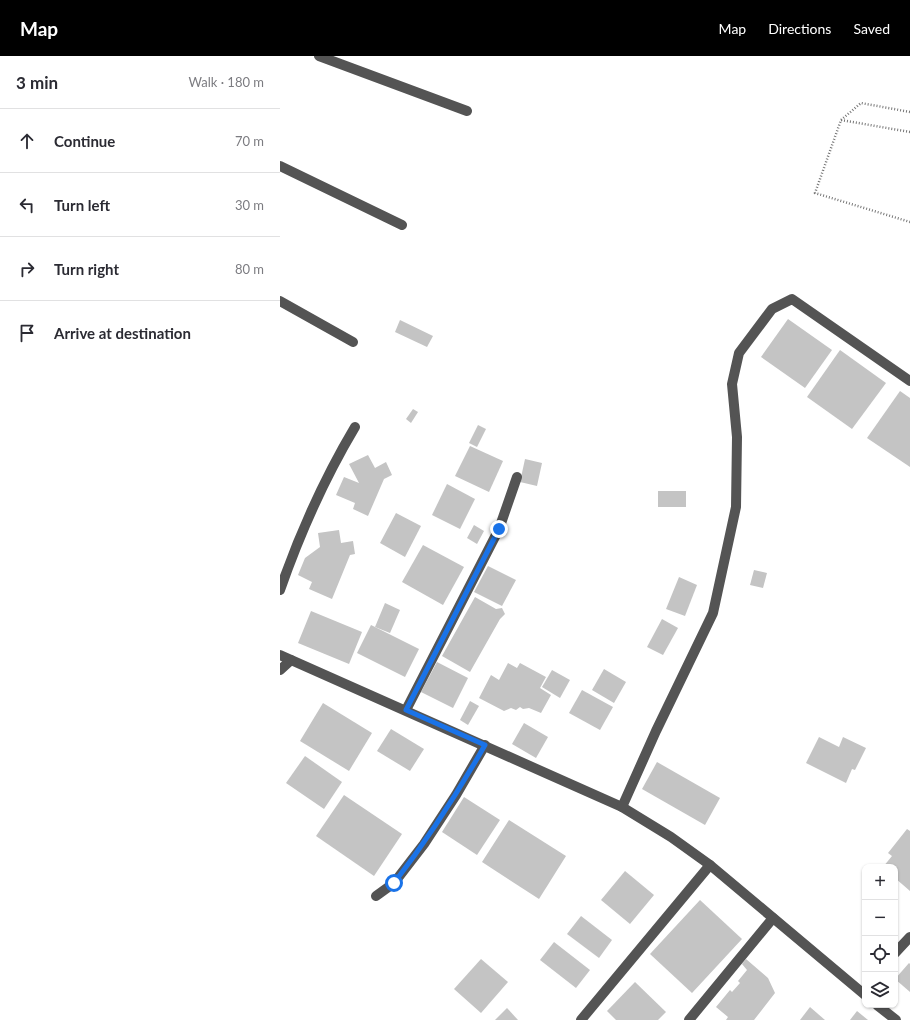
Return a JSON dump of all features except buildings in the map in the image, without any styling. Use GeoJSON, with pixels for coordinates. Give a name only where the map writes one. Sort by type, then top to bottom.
{"type":"FeatureCollection","features":[{"type":"Feature","properties":{"kind":"street"},"geometry":{"type":"LineString","coordinates":[[319,56],[467,111]]}},
{"type":"Feature","properties":{"kind":"street"},"geometry":{"type":"LineString","coordinates":[[280,166],[402,225]]}},
{"type":"Feature","properties":{"kind":"street"},"geometry":{"type":"LineString","coordinates":[[622,807],[656,730],[713,613],[736,507],[737,437],[732,384],[739,354],[772,309],[792,299],[910,381]]}},
{"type":"Feature","properties":{"kind":"street"},"geometry":{"type":"LineString","coordinates":[[280,301],[353,342]]}},
{"type":"Feature","properties":{"kind":"street"},"geometry":{"type":"LineString","coordinates":[[280,590],[296,544],[334,462],[355,427]]}},
{"type":"Feature","properties":{"kind":"street"},"geometry":{"type":"LineString","coordinates":[[406,710],[499,529],[517,477]]}},
{"type":"Feature","properties":{"kind":"street"},"geometry":{"type":"LineString","coordinates":[[280,655],[622,807],[671,837],[710,865],[862,990]]}},
{"type":"Feature","properties":{"kind":"street"},"geometry":{"type":"LineString","coordinates":[[280,670],[291,660]]}},
{"type":"Feature","properties":{"kind":"street"},"geometry":{"type":"LineString","coordinates":[[376,896],[394,883],[424,844],[456,795],[485,745]]}},
{"type":"Feature","properties":{"kind":"street"},"geometry":{"type":"LineString","coordinates":[[581,1020],[710,865]]}},
{"type":"Feature","properties":{"kind":"street"},"geometry":{"type":"LineString","coordinates":[[689,1020],[773,918]]}},
{"type":"Feature","properties":{"kind":"street"},"geometry":{"type":"LineString","coordinates":[[898,950],[910,937]]}},
{"type":"Feature","properties":{"kind":"street"},"geometry":{"type":"LineString","coordinates":[[881,1008],[896,1020]]}},
{"type":"Feature","properties":{"kind":"path"},"geometry":{"type":"LineString","coordinates":[[910,112],[861,103],[841,120],[815,193],[910,222]]}},
{"type":"Feature","properties":{"kind":"path"},"geometry":{"type":"LineString","coordinates":[[841,120],[910,132]]}},
{"type":"Feature","properties":{"kind":"route"},"geometry":{"type":"LineString","coordinates":[[394,883],[424,844],[456,795],[485,745],[406,710],[441,646],[499,529]]}}]}
